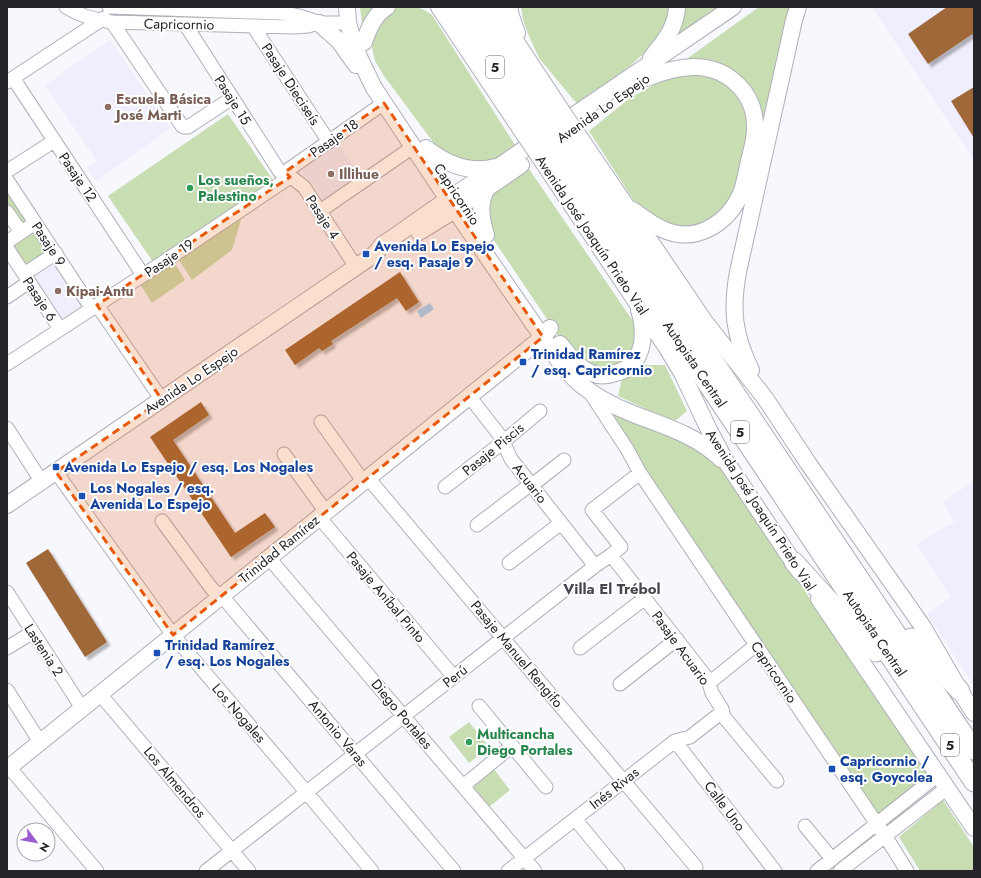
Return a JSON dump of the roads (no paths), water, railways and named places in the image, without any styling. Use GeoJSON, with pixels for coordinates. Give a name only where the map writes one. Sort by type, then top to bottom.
{"type":"FeatureCollection","features":[{"type":"Feature","properties":{"kind":"highway","name":"Autopista Central"},"geometry":{"type":"LineString","coordinates":[[455,7],[543,122],[870,594],[974,750]]}},
{"type":"Feature","properties":{"kind":"highway","name":"Autopista Central"},"geometry":{"type":"LineString","coordinates":[[476,7],[543,122]]}},
{"type":"Feature","properties":{"kind":"highway","name":"Autopista Central"},"geometry":{"type":"LineString","coordinates":[[562,150],[974,782]]}},
{"type":"Feature","properties":{"kind":"highway"},"geometry":{"type":"LineString","coordinates":[[794,562],[926,709]]}},
{"type":"Feature","properties":{"kind":"highway"},"geometry":{"type":"LineString","coordinates":[[870,594],[960,691]]}},
{"type":"Feature","properties":{"kind":"main road"},"geometry":{"type":"LineString","coordinates":[[353,7],[353,16],[348,24],[357,31],[364,42]]}},
{"type":"Feature","properties":{"kind":"main road","name":"Capricornio"},"geometry":{"type":"LineString","coordinates":[[353,7],[372,63],[420,148],[565,360]]}},
{"type":"Feature","properties":{"kind":"main road"},"geometry":{"type":"LineString","coordinates":[[364,42],[371,24],[379,13],[387,7]]}},
{"type":"Feature","properties":{"kind":"main road"},"geometry":{"type":"LineString","coordinates":[[428,7],[452,26]]}},
{"type":"Feature","properties":{"kind":"main road","name":"Avenida José Joaquín Prieto Vial"},"geometry":{"type":"LineString","coordinates":[[439,7],[452,26],[543,122],[562,150],[635,300],[674,358],[722,455],[974,828]]}},
{"type":"Feature","properties":{"kind":"main road","name":"Avenida José Joaquín Prieto Vial"},"geometry":{"type":"LineString","coordinates":[[493,7],[528,60],[543,122]]}},
{"type":"Feature","properties":{"kind":"main road"},"geometry":{"type":"LineString","coordinates":[[509,7],[518,37],[528,60]]}},
{"type":"Feature","properties":{"kind":"main road"},"geometry":{"type":"LineString","coordinates":[[642,74],[656,51],[668,36],[676,18],[677,7]]}},
{"type":"Feature","properties":{"kind":"main road","name":"Avenida Lo Espejo"},"geometry":{"type":"LineString","coordinates":[[456,201],[488,187],[733,7]]}},
{"type":"Feature","properties":{"kind":"main road","name":"Avenida Lo Espejo"},"geometry":{"type":"LineString","coordinates":[[7,506],[356,266],[375,254],[385,252],[396,246],[501,165],[746,7]]}},
{"type":"Feature","properties":{"kind":"main road"},"geometry":{"type":"LineString","coordinates":[[765,398],[740,344],[735,323],[735,290],[798,7]]}},
{"type":"Feature","properties":{"kind":"main road"},"geometry":{"type":"LineString","coordinates":[[319,23],[339,41],[374,88]]}},
{"type":"Feature","properties":{"kind":"main road","name":"Capricornio"},"geometry":{"type":"LineString","coordinates":[[348,24],[358,57],[374,88],[420,148]]}},
{"type":"Feature","properties":{"kind":"main road"},"geometry":{"type":"LineString","coordinates":[[622,200],[655,225],[669,231],[683,234],[696,233],[714,226],[731,212],[739,199],[745,184],[755,132],[753,109],[747,96],[729,76],[717,70],[698,67],[642,74]]}},
{"type":"Feature","properties":{"kind":"main road"},"geometry":{"type":"LineString","coordinates":[[420,148],[456,166],[464,168],[483,169],[501,165]]}},
{"type":"Feature","properties":{"kind":"main road","name":"Avenida José Joaquín Prieto Vial"},"geometry":{"type":"LineString","coordinates":[[562,150],[622,200],[705,322],[765,398],[808,463],[923,627],[974,713]]}},
{"type":"Feature","properties":{"kind":"main road"},"geometry":{"type":"LineString","coordinates":[[486,235],[481,217],[481,210],[488,187]]}},
{"type":"Feature","properties":{"kind":"main road","name":"Capricornio"},"geometry":{"type":"LineString","coordinates":[[456,201],[486,235],[546,333]]}},
{"type":"Feature","properties":{"kind":"main road"},"geometry":{"type":"LineString","coordinates":[[565,360],[597,375],[616,374],[628,368],[638,357],[644,339],[643,324],[635,300]]}},
{"type":"Feature","properties":{"kind":"main road","name":"Trinidad Ramírez"},"geometry":{"type":"LineString","coordinates":[[8,768],[546,333]]}},
{"type":"Feature","properties":{"kind":"main road"},"geometry":{"type":"LineString","coordinates":[[565,360],[574,378],[589,391],[618,408],[678,431],[697,440],[716,455],[734,474]]}},
{"type":"Feature","properties":{"kind":"street","name":"Capricornio"},"geometry":{"type":"LineString","coordinates":[[66,7],[78,14],[106,22],[301,27],[319,23],[348,24]]}},
{"type":"Feature","properties":{"kind":"street","name":"Capricornio"},"geometry":{"type":"LineString","coordinates":[[114,7],[293,14],[303,16],[319,23]]}},
{"type":"Feature","properties":{"kind":"street"},"geometry":{"type":"LineString","coordinates":[[10,80],[106,22],[114,7]]}},
{"type":"Feature","properties":{"kind":"street"},"geometry":{"type":"LineString","coordinates":[[106,22],[182,126],[188,127],[232,98]]}},
{"type":"Feature","properties":{"kind":"street","name":"Pasaje 15"},"geometry":{"type":"LineString","coordinates":[[185,24],[280,172],[288,174]]}},
{"type":"Feature","properties":{"kind":"street","name":"Pasaje Dieciseís"},"geometry":{"type":"LineString","coordinates":[[253,26],[329,142]]}},
{"type":"Feature","properties":{"kind":"street","name":"Pasaje 12"},"geometry":{"type":"LineString","coordinates":[[10,80],[54,141],[143,275]]}},
{"type":"Feature","properties":{"kind":"street","name":"Pasaje 18"},"geometry":{"type":"LineString","coordinates":[[288,174],[329,142],[384,103]]}},
{"type":"Feature","properties":{"kind":"street"},"geometry":{"type":"LineString","coordinates":[[7,171],[54,141]]}},
{"type":"Feature","properties":{"kind":"street"},"geometry":{"type":"LineString","coordinates":[[320,211],[420,148]]}},
{"type":"Feature","properties":{"kind":"street","name":"Pasaje 4"},"geometry":{"type":"LineString","coordinates":[[288,174],[304,187],[356,266]]}},
{"type":"Feature","properties":{"kind":"street","name":"Pasaje 19"},"geometry":{"type":"LineString","coordinates":[[7,364],[143,275],[288,174]]}},
{"type":"Feature","properties":{"kind":"street","name":"Pasaje 9"},"geometry":{"type":"LineString","coordinates":[[7,180],[35,223],[94,307],[162,400]]}},
{"type":"Feature","properties":{"kind":"street"},"geometry":{"type":"LineString","coordinates":[[7,243],[12,223],[35,223]]}},
{"type":"Feature","properties":{"kind":"street","name":"Pasaje 6"},"geometry":{"type":"LineString","coordinates":[[7,248],[60,329]]}},
{"type":"Feature","properties":{"kind":"street"},"geometry":{"type":"LineString","coordinates":[[7,297],[56,253]]}},
{"type":"Feature","properties":{"kind":"street","name":"Capricornio"},"geometry":{"type":"LineString","coordinates":[[565,360],[606,431],[640,473],[877,824],[907,871]]}},
{"type":"Feature","properties":{"kind":"street","name":"Capricornio"},"geometry":{"type":"LineString","coordinates":[[589,391],[627,449],[640,473]]}},
{"type":"Feature","properties":{"kind":"street","name":"Acuario"},"geometry":{"type":"LineString","coordinates":[[469,396],[498,433],[511,459],[595,566]]}},
{"type":"Feature","properties":{"kind":"street","name":"Pasaje Piscis"},"geometry":{"type":"LineString","coordinates":[[446,487],[540,411]]}},
{"type":"Feature","properties":{"kind":"street","name":"Pasaje Manuel Rengifo"},"geometry":{"type":"LineString","coordinates":[[321,422],[366,480],[503,638],[696,867]]}},
{"type":"Feature","properties":{"kind":"street"},"geometry":{"type":"LineString","coordinates":[[7,428],[42,482]]}},
{"type":"Feature","properties":{"kind":"street","name":"Pasaje Aníbal Pinto"},"geometry":{"type":"LineString","coordinates":[[284,454],[322,514],[454,677]]}},
{"type":"Feature","properties":{"kind":"street"},"geometry":{"type":"LineString","coordinates":[[477,526],[564,460]]}},
{"type":"Feature","properties":{"kind":"street","name":"Los Nogales"},"geometry":{"type":"LineString","coordinates":[[56,472],[173,635],[372,871]]}},
{"type":"Feature","properties":{"kind":"street"},"geometry":{"type":"LineString","coordinates":[[612,555],[621,547],[592,510],[640,473]]}},
{"type":"Feature","properties":{"kind":"street","name":"Antonio Varas"},"geometry":{"type":"LineString","coordinates":[[162,521],[212,589],[227,602],[454,871]]}},
{"type":"Feature","properties":{"kind":"street"},"geometry":{"type":"LineString","coordinates":[[509,563],[561,523]]}},
{"type":"Feature","properties":{"kind":"street","name":"Perú"},"geometry":{"type":"LineString","coordinates":[[206,871],[595,566],[612,555]]}},
{"type":"Feature","properties":{"kind":"street","name":"Pasaje Acuario"},"geometry":{"type":"LineString","coordinates":[[612,555],[706,677],[712,693],[720,705],[724,716],[777,781]]}},
{"type":"Feature","properties":{"kind":"street","name":"Diego Portales"},"geometry":{"type":"LineString","coordinates":[[269,558],[535,871]]}},
{"type":"Feature","properties":{"kind":"street","name":"Lastenia 2"},"geometry":{"type":"LineString","coordinates":[[7,592],[82,708]]}},
{"type":"Feature","properties":{"kind":"street"},"geometry":{"type":"LineString","coordinates":[[580,648],[645,598]]}},
{"type":"Feature","properties":{"kind":"street"},"geometry":{"type":"LineString","coordinates":[[7,648],[33,632]]}},
{"type":"Feature","properties":{"kind":"street"},"geometry":{"type":"LineString","coordinates":[[620,684],[677,639]]}},
{"type":"Feature","properties":{"kind":"street"},"geometry":{"type":"LineString","coordinates":[[709,682],[756,645]]}},
{"type":"Feature","properties":{"kind":"street"},"geometry":{"type":"LineString","coordinates":[[7,690],[40,742]]}},
{"type":"Feature","properties":{"kind":"street","name":"Los Almendros"},"geometry":{"type":"LineString","coordinates":[[100,694],[249,871]]}},
{"type":"Feature","properties":{"kind":"street"},"geometry":{"type":"LineString","coordinates":[[479,706],[546,787]]}},
{"type":"Feature","properties":{"kind":"street","name":"Inés Rivas"},"geometry":{"type":"LineString","coordinates":[[508,871],[674,741],[690,737],[722,712]]}},
{"type":"Feature","properties":{"kind":"street","name":"Calle Uno"},"geometry":{"type":"LineString","coordinates":[[674,741],[775,871]]}},
{"type":"Feature","properties":{"kind":"street"},"geometry":{"type":"LineString","coordinates":[[463,786],[512,746]]}},
{"type":"Feature","properties":{"kind":"street"},"geometry":{"type":"LineString","coordinates":[[8,768],[97,871]]}},
{"type":"Feature","properties":{"kind":"street"},"geometry":{"type":"LineString","coordinates":[[817,871],[877,824],[943,782]]}},
{"type":"Feature","properties":{"kind":"street"},"geometry":{"type":"LineString","coordinates":[[840,871],[885,836],[943,782]]}},
{"type":"Feature","properties":{"kind":"street"},"geometry":{"type":"LineString","coordinates":[[575,819],[618,871]]}},
{"type":"Feature","properties":{"kind":"street"},"geometry":{"type":"LineString","coordinates":[[805,826],[832,859]]}},
{"type":"Feature","properties":{"kind":"water"},"geometry":{"type":"Polygon","coordinates":[[[430,303],[434,309],[421,318],[417,311],[430,303]]]}},
{"type":"Feature","properties":{"kind":"place","name":"Escuela Básica José Marti"},"geometry":{"type":"Point","coordinates":[108,107]}},
{"type":"Feature","properties":{"kind":"place","name":"Illihue"},"geometry":{"type":"Point","coordinates":[331,174]}},
{"type":"Feature","properties":{"kind":"place","name":"Los sueños, Palestino"},"geometry":{"type":"Point","coordinates":[190,188]}},
{"type":"Feature","properties":{"kind":"place","name":"Avenida Lo Espejo / esq. Pasaje 9"},"geometry":{"type":"Point","coordinates":[366,254]}},
{"type":"Feature","properties":{"kind":"place","name":"Kipai-Antu"},"geometry":{"type":"Point","coordinates":[58,291]}},
{"type":"Feature","properties":{"kind":"place","name":"Trinidad Ramírez / esq. Capricornio"},"geometry":{"type":"Point","coordinates":[523,362]}},
{"type":"Feature","properties":{"kind":"place","name":"Avenida Lo Espejo / esq. Los Nogales"},"geometry":{"type":"Point","coordinates":[56,467]}},
{"type":"Feature","properties":{"kind":"place","name":"Los Nogales / esq. Avenida Lo Espejo"},"geometry":{"type":"Point","coordinates":[82,496]}},
{"type":"Feature","properties":{"kind":"place","name":"Trinidad Ramírez / esq. Los Nogales"},"geometry":{"type":"Point","coordinates":[157,653]}},
{"type":"Feature","properties":{"kind":"place","name":"Multicancha Diego Portales"},"geometry":{"type":"Point","coordinates":[469,742]}},
{"type":"Feature","properties":{"kind":"place","name":"Capricornio / esq. Goycolea"},"geometry":{"type":"Point","coordinates":[832,769]}},
{"type":"Feature","properties":{"kind":"district","name":"Villa El Trébol"},"geometry":{"type":"Point","coordinates":[612,589]}}]}
